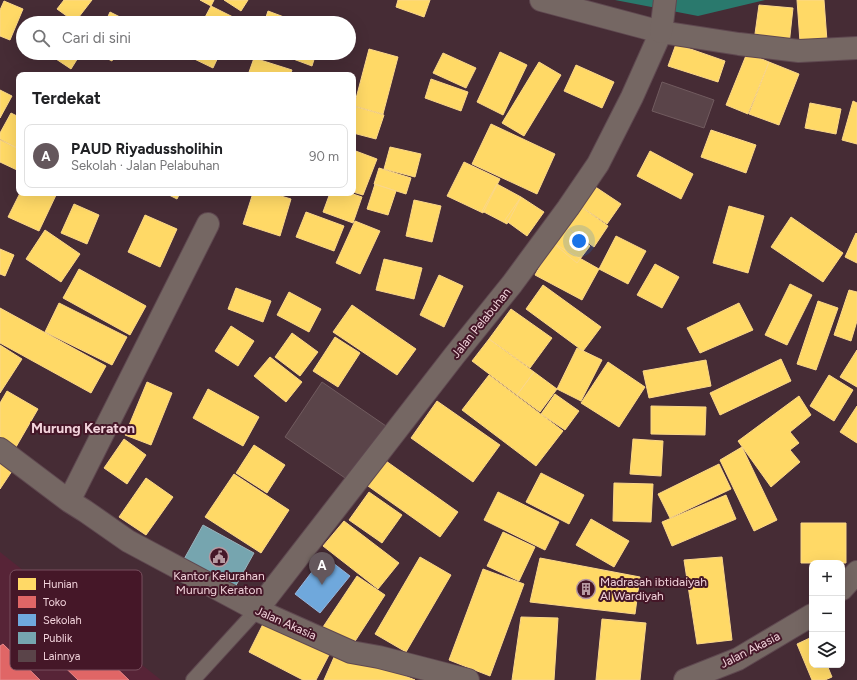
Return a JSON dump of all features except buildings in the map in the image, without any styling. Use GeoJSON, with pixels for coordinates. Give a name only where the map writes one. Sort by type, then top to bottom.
{"type":"FeatureCollection","features":[{"type":"Feature","properties":{"kind":"street"},"geometry":{"type":"LineString","coordinates":[[541,0],[663,14],[739,44],[799,51],[857,48]]}},
{"type":"Feature","properties":{"kind":"street","name":"Jalan Pelabuhan"},"geometry":{"type":"LineString","coordinates":[[257,610],[449,362],[512,284],[568,208],[598,164],[632,97],[663,14]]}},
{"type":"Feature","properties":{"kind":"street"},"geometry":{"type":"LineString","coordinates":[[69,501],[208,224]]}},
{"type":"Feature","properties":{"kind":"street","name":"Jalan Akasia"},"geometry":{"type":"LineString","coordinates":[[0,448],[69,501],[86,511],[128,541],[257,610],[351,652],[379,657],[468,680]]}},
{"type":"Feature","properties":{"kind":"street"},"geometry":{"type":"LineString","coordinates":[[845,586],[857,572]]}},
{"type":"Feature","properties":{"kind":"street","name":"Jalan Akasia"},"geometry":{"type":"LineString","coordinates":[[685,680],[738,659],[809,617]]}},
{"type":"Feature","properties":{"kind":"lane"},"geometry":{"type":"LineString","coordinates":[[193,680],[257,610]]}},
{"type":"Feature","properties":{"kind":"shaded area"},"geometry":{"type":"Polygon","coordinates":[[[615,0],[765,0],[698,16],[615,0]]]}},
{"type":"Feature","properties":{"kind":"shaded area"},"geometry":{"type":"Polygon","coordinates":[[[0,552],[23,570],[10,570],[10,670],[142,670],[142,665],[161,680],[0,680],[0,552]]]}},
{"type":"Feature","properties":{"kind":"place","name":"Kantor Kelurahan Murung Keraton"},"geometry":{"type":"Point","coordinates":[219,557]}},
{"type":"Feature","properties":{"kind":"place","name":"PAUD Riyadussholihin"},"geometry":{"type":"Point","coordinates":[322,585]}},
{"type":"Feature","properties":{"kind":"place","name":"Madrasah ibtidaiyah Al Wardiyah"},"geometry":{"type":"Point","coordinates":[586,589]}},
{"type":"Feature","properties":{"kind":"district","name":"Murung Keraton"},"geometry":{"type":"Point","coordinates":[83,428]}}]}
